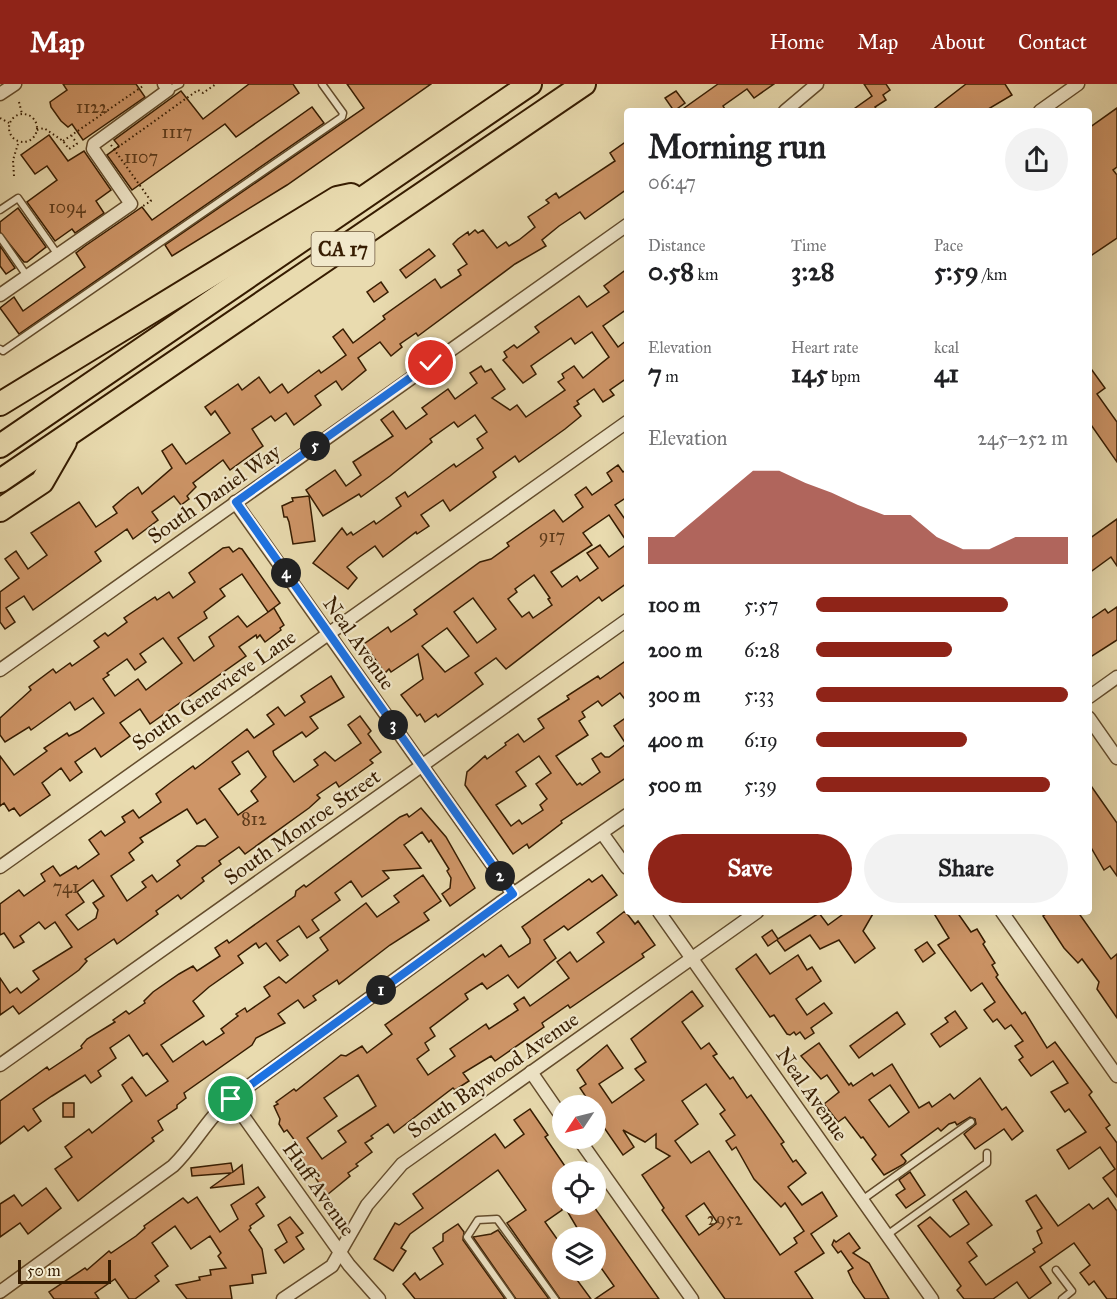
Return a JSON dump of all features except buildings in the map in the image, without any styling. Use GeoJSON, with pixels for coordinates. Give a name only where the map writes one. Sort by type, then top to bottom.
{"type":"FeatureCollection","features":[{"type":"Feature","properties":{"kind":"highway","name":"CA 17"},"geometry":{"type":"LineString","coordinates":[[0,446],[530,84]]}},
{"type":"Feature","properties":{"kind":"highway","name":"CA 17"},"geometry":{"type":"LineString","coordinates":[[0,481],[67,438],[584,84]]}},
{"type":"Feature","properties":{"kind":"highway"},"geometry":{"type":"LineString","coordinates":[[0,404],[337,198],[373,192]]}},
{"type":"Feature","properties":{"kind":"highway"},"geometry":{"type":"LineString","coordinates":[[0,510],[42,482],[67,438]]}},
{"type":"Feature","properties":{"kind":"street"},"geometry":{"type":"LineString","coordinates":[[0,94],[15,84]]}},
{"type":"Feature","properties":{"kind":"street"},"geometry":{"type":"LineString","coordinates":[[789,108],[817,84]]}},
{"type":"Feature","properties":{"kind":"street"},"geometry":{"type":"LineString","coordinates":[[1044,108],[1078,84]]}},
{"type":"Feature","properties":{"kind":"street"},"geometry":{"type":"LineString","coordinates":[[0,295],[137,205],[93,149],[94,144],[166,87]]}},
{"type":"Feature","properties":{"kind":"street","name":"South Daniel Way"},"geometry":{"type":"LineString","coordinates":[[0,670],[624,227]]}},
{"type":"Feature","properties":{"kind":"street","name":"South Genevieve Lane"},"geometry":{"type":"LineString","coordinates":[[0,867],[624,424]]}},
{"type":"Feature","properties":{"kind":"street","name":"Neal Avenue"},"geometry":{"type":"LineString","coordinates":[[236,502],[513,894]]}},
{"type":"Feature","properties":{"kind":"street","name":"South Monroe Street"},"geometry":{"type":"LineString","coordinates":[[0,1065],[624,622]]}},
{"type":"Feature","properties":{"kind":"street"},"geometry":{"type":"LineString","coordinates":[[1092,695],[1117,677]]}},
{"type":"Feature","properties":{"kind":"street"},"geometry":{"type":"LineString","coordinates":[[1092,722],[1117,758]]}},
{"type":"Feature","properties":{"kind":"street"},"geometry":{"type":"LineString","coordinates":[[0,1292],[173,1167],[187,1153],[204,1125],[231,1099],[513,894],[624,817]]}},
{"type":"Feature","properties":{"kind":"street"},"geometry":{"type":"LineString","coordinates":[[602,833],[624,863]]}},
{"type":"Feature","properties":{"kind":"street","name":"Neal Avenue"},"geometry":{"type":"LineString","coordinates":[[661,915],[932,1299]]}},
{"type":"Feature","properties":{"kind":"street","name":"South Baywood Avenue"},"geometry":{"type":"LineString","coordinates":[[283,1299],[332,1266],[367,1205],[402,1164],[753,915]]}},
{"type":"Feature","properties":{"kind":"street"},"geometry":{"type":"LineString","coordinates":[[1004,915],[1117,1076]]}},
{"type":"Feature","properties":{"kind":"street"},"geometry":{"type":"LineString","coordinates":[[531,1072],[552,1102]]}},
{"type":"Feature","properties":{"kind":"street","name":"Huff Avenue"},"geometry":{"type":"LineString","coordinates":[[231,1099],[340,1252],[379,1299]]}},
{"type":"Feature","properties":{"kind":"street"},"geometry":{"type":"LineString","coordinates":[[586,1149],[692,1299]]}},
{"type":"Feature","properties":{"kind":"lane"},"geometry":{"type":"LineString","coordinates":[[166,87],[180,84]]}},
{"type":"Feature","properties":{"kind":"lane"},"geometry":{"type":"LineString","coordinates":[[0,349],[3,351],[13,345],[342,117],[343,113],[322,84]]}},
{"type":"Feature","properties":{"kind":"lane"},"geometry":{"type":"LineString","coordinates":[[0,210],[18,198],[58,256]]}},
{"type":"Feature","properties":{"kind":"lane"},"geometry":{"type":"LineString","coordinates":[[0,237],[27,276]]}},
{"type":"Feature","properties":{"kind":"lane"},"geometry":{"type":"LineString","coordinates":[[862,1200],[970,1122]]}},
{"type":"Feature","properties":{"kind":"lane"},"geometry":{"type":"LineString","coordinates":[[887,1235],[987,1163],[987,1154]]}},
{"type":"Feature","properties":{"kind":"lane"},"geometry":{"type":"LineString","coordinates":[[511,1299],[467,1237],[478,1220],[497,1219],[555,1299]]}},
{"type":"Feature","properties":{"kind":"lane"},"geometry":{"type":"LineString","coordinates":[[1056,1270],[1072,1292],[1062,1299]]}},
{"type":"Feature","properties":{"kind":"path"},"geometry":{"type":"LineString","coordinates":[[206,84],[210,88]]}},
{"type":"Feature","properties":{"kind":"path"},"geometry":{"type":"LineString","coordinates":[[114,150],[198,90],[203,93],[216,84]]}},
{"type":"Feature","properties":{"kind":"path"},"geometry":{"type":"LineString","coordinates":[[63,141],[142,85],[148,94]]}},
{"type":"Feature","properties":{"kind":"path"},"geometry":{"type":"LineString","coordinates":[[20,102],[22,114]]}},
{"type":"Feature","properties":{"kind":"path"},"geometry":{"type":"LineString","coordinates":[[9,123],[22,114]]}},
{"type":"Feature","properties":{"kind":"path"},"geometry":{"type":"LineString","coordinates":[[19,143],[31,140],[37,129],[33,118],[22,114]]}},
{"type":"Feature","properties":{"kind":"path"},"geometry":{"type":"LineString","coordinates":[[0,118],[9,123]]}},
{"type":"Feature","properties":{"kind":"path"},"geometry":{"type":"LineString","coordinates":[[9,123],[10,135],[19,143]]}},
{"type":"Feature","properties":{"kind":"path"},"geometry":{"type":"LineString","coordinates":[[37,129],[44,128],[63,141],[69,149],[77,144],[72,136]]}},
{"type":"Feature","properties":{"kind":"path"},"geometry":{"type":"LineString","coordinates":[[109,142],[151,201],[137,205]]}},
{"type":"Feature","properties":{"kind":"path"},"geometry":{"type":"LineString","coordinates":[[14,176],[13,160],[19,143]]}},
{"type":"Feature","properties":{"kind":"route"},"geometry":{"type":"LineString","coordinates":[[231,1099],[513,894],[236,502],[431,363]]}}]}
